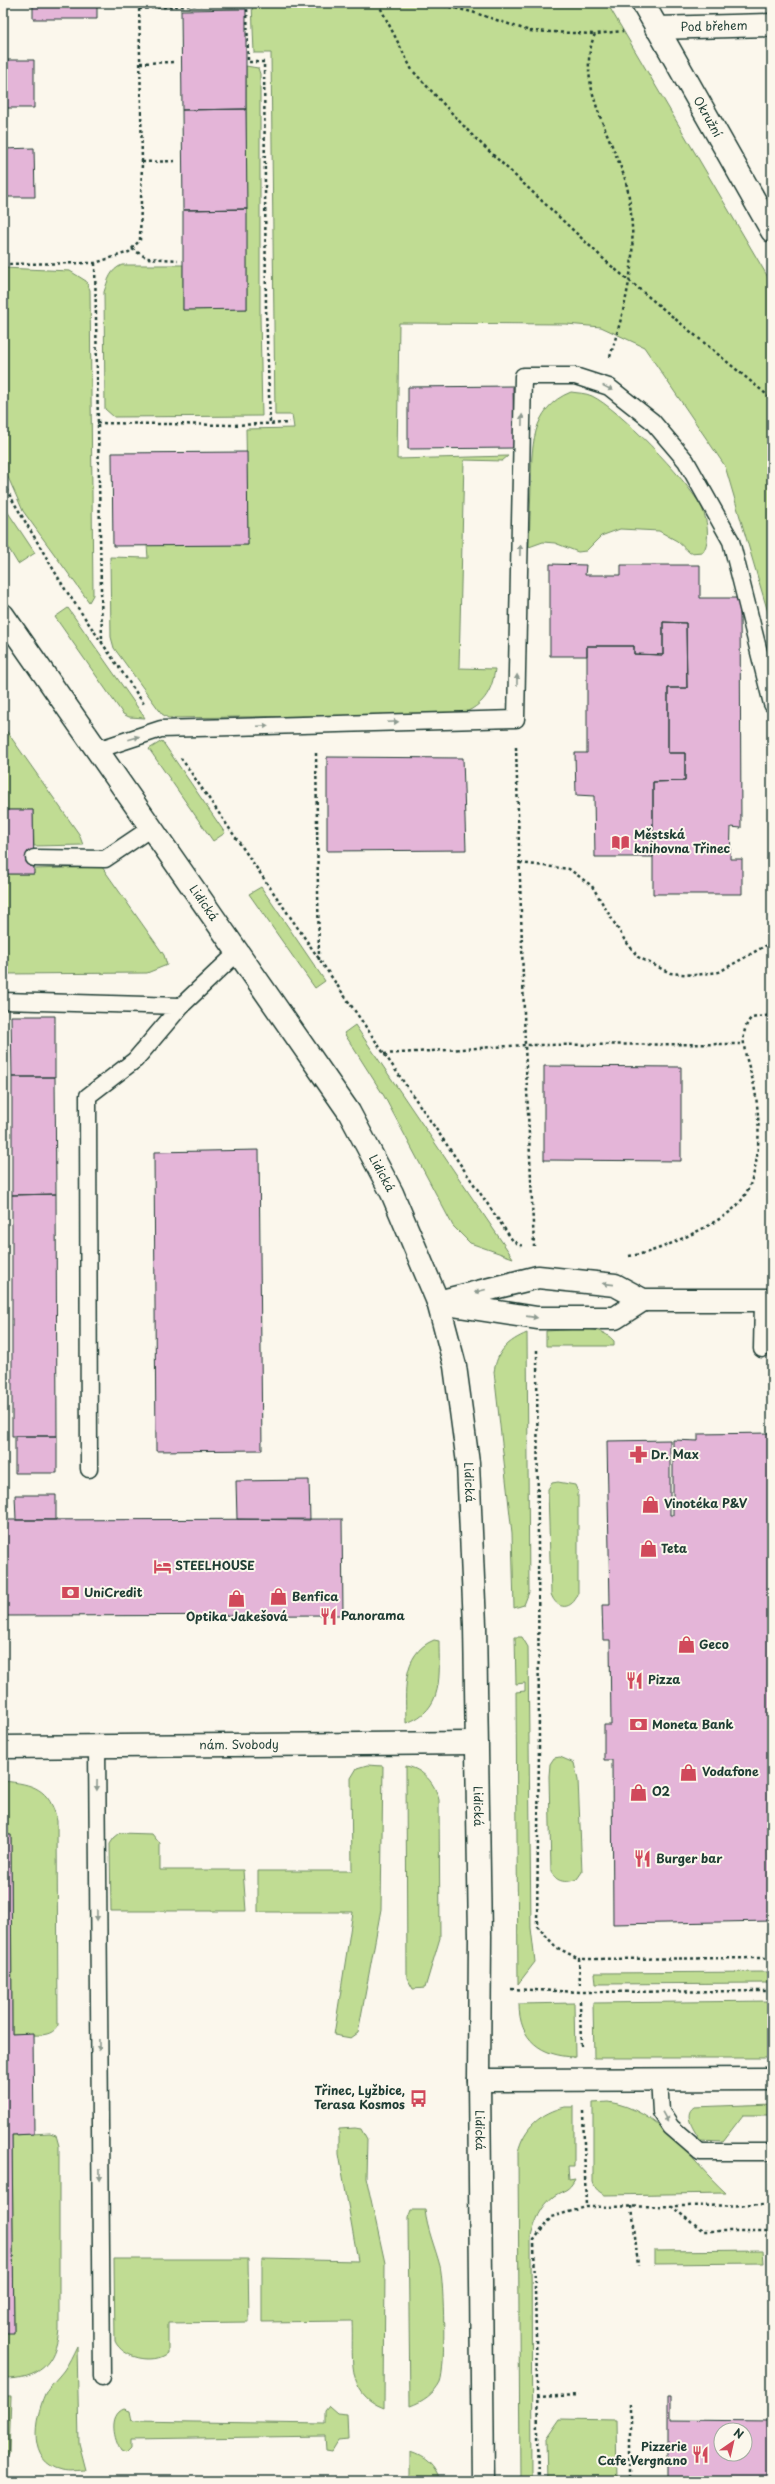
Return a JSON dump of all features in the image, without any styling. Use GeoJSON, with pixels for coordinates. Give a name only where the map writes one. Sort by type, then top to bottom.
{"type":"FeatureCollection","features":[{"type":"Feature","properties":{"kind":"street","name":"Okružní"},"geometry":{"type":"LineString","coordinates":[[643,3],[772,231]]}},
{"type":"Feature","properties":{"kind":"street","name":"Pod břehem"},"geometry":{"type":"LineString","coordinates":[[656,28],[772,25]]}},
{"type":"Feature","properties":{"kind":"street","name":"Lidická"},"geometry":{"type":"LineString","coordinates":[[3,615],[151,828],[239,951],[349,1112],[392,1193],[438,1302],[455,1366],[468,1463],[474,1625],[475,1743],[481,1988],[479,2080],[483,2481]]}},
{"type":"Feature","properties":{"kind":"street"},"geometry":{"type":"LineString","coordinates":[[438,1302],[538,1276],[615,1285],[643,1300],[767,1301]]}},
{"type":"Feature","properties":{"kind":"street"},"geometry":{"type":"LineString","coordinates":[[438,1302],[545,1318],[615,1318],[643,1300]]}},
{"type":"Feature","properties":{"kind":"street","name":"nám. Svobody"},"geometry":{"type":"LineString","coordinates":[[3,1747],[475,1743]]}},
{"type":"Feature","properties":{"kind":"street"},"geometry":{"type":"LineString","coordinates":[[479,2080],[772,2079]]}},
{"type":"Feature","properties":{"kind":"lane"},"geometry":{"type":"LineString","coordinates":[[97,750],[161,729],[516,719],[523,376],[575,376],[609,387],[652,421],[686,461],[732,541],[772,704]]}},
{"type":"Feature","properties":{"kind":"lane"},"geometry":{"type":"LineString","coordinates":[[34,858],[104,859],[151,828]]}},
{"type":"Feature","properties":{"kind":"lane"},"geometry":{"type":"LineString","coordinates":[[89,1469],[88,1096],[135,1060],[181,1006],[239,951]]}},
{"type":"Feature","properties":{"kind":"lane"},"geometry":{"type":"LineString","coordinates":[[3,1001],[181,1006]]}},
{"type":"Feature","properties":{"kind":"lane"},"geometry":{"type":"LineString","coordinates":[[762,1349],[767,1301]]}},
{"type":"Feature","properties":{"kind":"lane"},"geometry":{"type":"LineString","coordinates":[[97,1746],[102,2377]]}},
{"type":"Feature","properties":{"kind":"lane"},"geometry":{"type":"LineString","coordinates":[[659,2079],[661,2112],[671,2127],[700,2152],[772,2152]]}},
{"type":"Feature","properties":{"kind":"path"},"geometry":{"type":"LineString","coordinates":[[3,264],[95,263],[129,252],[140,240],[142,162],[139,3]]}},
{"type":"Feature","properties":{"kind":"path"},"geometry":{"type":"LineString","coordinates":[[139,9],[217,3]]}},
{"type":"Feature","properties":{"kind":"path"},"geometry":{"type":"LineString","coordinates":[[247,3],[248,62],[264,62],[266,308],[270,423]]}},
{"type":"Feature","properties":{"kind":"path"},"geometry":{"type":"LineString","coordinates":[[378,3],[412,70],[473,136],[631,283],[772,399]]}},
{"type":"Feature","properties":{"kind":"path"},"geometry":{"type":"LineString","coordinates":[[432,3],[472,12],[530,31],[595,34],[656,28]]}},
{"type":"Feature","properties":{"kind":"path"},"geometry":{"type":"LineString","coordinates":[[595,34],[588,50],[589,80],[624,178],[632,226],[631,283],[601,385]]}},
{"type":"Feature","properties":{"kind":"path"},"geometry":{"type":"LineString","coordinates":[[140,63],[176,62]]}},
{"type":"Feature","properties":{"kind":"path"},"geometry":{"type":"LineString","coordinates":[[142,162],[177,161]]}},
{"type":"Feature","properties":{"kind":"path"},"geometry":{"type":"LineString","coordinates":[[132,249],[147,258],[178,260]]}},
{"type":"Feature","properties":{"kind":"path"},"geometry":{"type":"LineString","coordinates":[[95,263],[102,642]]}},
{"type":"Feature","properties":{"kind":"path"},"geometry":{"type":"LineString","coordinates":[[97,423],[290,423]]}},
{"type":"Feature","properties":{"kind":"path"},"geometry":{"type":"LineString","coordinates":[[3,484],[65,589],[146,707]]}},
{"type":"Feature","properties":{"kind":"path"},"geometry":{"type":"LineString","coordinates":[[516,719],[525,1045],[534,1253]]}},
{"type":"Feature","properties":{"kind":"path"},"geometry":{"type":"LineString","coordinates":[[316,749],[319,960]]}},
{"type":"Feature","properties":{"kind":"path"},"geometry":{"type":"LineString","coordinates":[[178,753],[513,1241],[529,1250]]}},
{"type":"Feature","properties":{"kind":"path"},"geometry":{"type":"LineString","coordinates":[[520,863],[569,869],[592,886],[624,939],[638,957],[670,973],[695,975],[719,972],[772,942]]}},
{"type":"Feature","properties":{"kind":"path"},"geometry":{"type":"LineString","coordinates":[[627,1256],[641,1254],[674,1243],[720,1220],[740,1203],[750,1187],[758,1155],[757,1100],[743,1044],[744,1026],[751,1018],[772,1015]]}},
{"type":"Feature","properties":{"kind":"path"},"geometry":{"type":"LineString","coordinates":[[384,1054],[525,1045],[743,1044]]}},
{"type":"Feature","properties":{"kind":"path"},"geometry":{"type":"LineString","coordinates":[[537,1348],[539,1746],[537,1926],[556,1947],[579,1959],[772,1958]]}},
{"type":"Feature","properties":{"kind":"path"},"geometry":{"type":"LineString","coordinates":[[579,1959],[580,1985]]}},
{"type":"Feature","properties":{"kind":"path"},"geometry":{"type":"LineString","coordinates":[[481,1988],[580,1992],[772,1991]]}},
{"type":"Feature","properties":{"kind":"path"},"geometry":{"type":"LineString","coordinates":[[580,2002],[582,2057]]}},
{"type":"Feature","properties":{"kind":"path"},"geometry":{"type":"LineString","coordinates":[[583,2105],[586,2207]]}},
{"type":"Feature","properties":{"kind":"path"},"geometry":{"type":"LineString","coordinates":[[539,2481],[534,2240],[551,2218],[586,2207],[772,2205]]}},
{"type":"Feature","properties":{"kind":"path"},"geometry":{"type":"LineString","coordinates":[[632,2206],[638,2266]]}},
{"type":"Feature","properties":{"kind":"path"},"geometry":{"type":"LineString","coordinates":[[671,2206],[702,2230],[772,2231]]}},
{"type":"Feature","properties":{"kind":"path"},"geometry":{"type":"LineString","coordinates":[[537,2397],[579,2395]]}},
{"type":"Feature","properties":{"kind":"path"},"geometry":{"type":"LineString","coordinates":[[630,2403],[630,2481]]}},
{"type":"Feature","properties":{"kind":"green space"},"geometry":{"type":"Polygon","coordinates":[[[252,3],[607,3],[772,284],[772,626],[725,466],[644,347],[601,327],[566,324],[399,323],[397,459],[508,456],[502,461],[464,460],[459,668],[495,669],[492,685],[489,691],[481,702],[475,707],[461,714],[168,718],[162,714],[114,648],[111,637],[110,557],[148,558],[147,545],[248,545],[246,429],[294,428],[292,415],[275,415],[271,53],[254,53],[252,3]]]}},
{"type":"Feature","properties":{"kind":"green space"},"geometry":{"type":"Polygon","coordinates":[[[246,66],[258,68],[260,74],[260,316],[262,416],[114,417],[105,409],[104,292],[110,276],[118,267],[122,265],[183,265],[183,310],[247,309],[246,66]]]}},
{"type":"Feature","properties":{"kind":"green space"},"geometry":{"type":"Polygon","coordinates":[[[3,268],[70,271],[86,281],[90,290],[93,595],[89,602],[23,511],[3,466],[3,268]]]}},
{"type":"Feature","properties":{"kind":"green space"},"geometry":{"type":"Polygon","coordinates":[[[571,392],[590,395],[604,403],[634,429],[681,479],[701,506],[705,517],[707,541],[703,552],[690,553],[677,541],[659,531],[620,529],[601,536],[586,551],[578,552],[555,543],[543,542],[529,547],[532,458],[536,431],[548,408],[558,399],[571,392]]]}},
{"type":"Feature","properties":{"kind":"green space"},"geometry":{"type":"Polygon","coordinates":[[[3,505],[35,553],[18,564],[3,539],[3,505]]]}},
{"type":"Feature","properties":{"kind":"green space"},"geometry":{"type":"Polygon","coordinates":[[[68,608],[145,718],[129,717],[123,714],[55,617],[68,608]]]}},
{"type":"Feature","properties":{"kind":"green space"},"geometry":{"type":"Polygon","coordinates":[[[3,726],[79,834],[83,845],[34,846],[33,810],[3,810],[3,726]]]}},
{"type":"Feature","properties":{"kind":"green space"},"geometry":{"type":"Polygon","coordinates":[[[162,741],[225,833],[213,841],[149,749],[162,741]]]}},
{"type":"Feature","properties":{"kind":"green space"},"geometry":{"type":"Polygon","coordinates":[[[102,867],[164,955],[167,965],[147,973],[3,974],[3,874],[33,874],[34,869],[102,867]]]}},
{"type":"Feature","properties":{"kind":"green space"},"geometry":{"type":"Polygon","coordinates":[[[261,887],[325,981],[315,988],[249,894],[261,887]]]}},
{"type":"Feature","properties":{"kind":"green space"},"geometry":{"type":"Polygon","coordinates":[[[355,1025],[513,1258],[470,1243],[453,1226],[384,1096],[344,1033],[355,1025]]]}},
{"type":"Feature","properties":{"kind":"green space"},"geometry":{"type":"Polygon","coordinates":[[[580,1329],[594,1330],[606,1334],[614,1341],[614,1346],[546,1346],[546,1331],[580,1329]]]}},
{"type":"Feature","properties":{"kind":"green space"},"geometry":{"type":"Polygon","coordinates":[[[527,1333],[529,1592],[524,1605],[514,1608],[512,1533],[494,1372],[498,1358],[504,1348],[509,1343],[527,1333]]]}},
{"type":"Feature","properties":{"kind":"green space"},"geometry":{"type":"Polygon","coordinates":[[[558,1482],[575,1485],[578,1492],[578,1594],[568,1606],[561,1606],[554,1600],[551,1594],[548,1489],[552,1483],[558,1482]]]}},
{"type":"Feature","properties":{"kind":"green space"},"geometry":{"type":"Polygon","coordinates":[[[515,1637],[522,1637],[528,1647],[531,1928],[535,1962],[518,1984],[516,1692],[525,1691],[525,1683],[516,1684],[515,1637]]]}},
{"type":"Feature","properties":{"kind":"green space"},"geometry":{"type":"Polygon","coordinates":[[[434,1640],[439,1641],[439,1678],[434,1700],[428,1709],[419,1717],[406,1723],[406,1688],[410,1665],[415,1655],[423,1646],[434,1640]]]}},
{"type":"Feature","properties":{"kind":"green space"},"geometry":{"type":"Polygon","coordinates":[[[560,1757],[574,1763],[578,1780],[582,1872],[577,1879],[570,1881],[559,1880],[553,1876],[551,1872],[549,1776],[550,1764],[554,1758],[560,1757]]]}},
{"type":"Feature","properties":{"kind":"green space"},"geometry":{"type":"Polygon","coordinates":[[[367,1765],[383,1766],[381,1909],[358,2033],[351,2038],[334,2035],[353,1912],[258,1912],[258,1871],[352,1871],[351,1778],[357,1768],[367,1765]]]}},
{"type":"Feature","properties":{"kind":"green space"},"geometry":{"type":"Polygon","coordinates":[[[406,1766],[418,1770],[427,1778],[435,1788],[439,1800],[440,1938],[425,1988],[413,1989],[407,1978],[406,1766]]]}},
{"type":"Feature","properties":{"kind":"green space"},"geometry":{"type":"Polygon","coordinates":[[[3,1781],[31,1786],[39,1790],[50,1801],[57,1821],[58,2025],[55,2030],[44,2035],[12,2034],[11,1835],[3,1835],[3,1781]]]}},
{"type":"Feature","properties":{"kind":"green space"},"geometry":{"type":"Polygon","coordinates":[[[120,1833],[152,1834],[160,1844],[160,1870],[243,1870],[246,1911],[111,1911],[110,1844],[120,1833]]]}},
{"type":"Feature","properties":{"kind":"green space"},"geometry":{"type":"Polygon","coordinates":[[[772,1972],[772,1983],[596,1984],[595,1973],[772,1972]]]}},
{"type":"Feature","properties":{"kind":"green space"},"geometry":{"type":"Polygon","coordinates":[[[772,2001],[772,2058],[594,2058],[593,2003],[772,2001]]]}},
{"type":"Feature","properties":{"kind":"green space"},"geometry":{"type":"Polygon","coordinates":[[[574,2003],[575,2057],[552,2053],[534,2044],[523,2027],[520,2017],[519,2004],[574,2003]]]}},
{"type":"Feature","properties":{"kind":"green space"},"geometry":{"type":"Polygon","coordinates":[[[608,2102],[626,2107],[643,2115],[658,2125],[673,2138],[726,2193],[605,2195],[599,2191],[593,2182],[593,2103],[608,2102]]]}},
{"type":"Feature","properties":{"kind":"green space"},"geometry":{"type":"Polygon","coordinates":[[[772,2104],[772,2115],[743,2115],[723,2141],[700,2140],[689,2119],[689,2114],[694,2107],[772,2104]]]}},
{"type":"Feature","properties":{"kind":"green space"},"geometry":{"type":"Polygon","coordinates":[[[565,2107],[574,2107],[574,2167],[568,2167],[569,2180],[575,2179],[568,2188],[554,2196],[545,2204],[534,2225],[531,2237],[532,2481],[520,2481],[518,2152],[524,2135],[535,2122],[548,2113],[565,2107]]]}},
{"type":"Feature","properties":{"kind":"green space"},"geometry":{"type":"Polygon","coordinates":[[[339,2129],[361,2129],[367,2140],[366,2177],[385,2263],[384,2408],[371,2401],[362,2393],[357,2383],[352,2360],[352,2321],[262,2322],[262,2259],[358,2261],[339,2154],[339,2129]]]}},
{"type":"Feature","properties":{"kind":"green space"},"geometry":{"type":"Polygon","coordinates":[[[50,2133],[56,2135],[59,2146],[59,2330],[57,2342],[54,2352],[43,2368],[26,2376],[3,2379],[3,2333],[14,2332],[12,2135],[50,2133]]]}},
{"type":"Feature","properties":{"kind":"green space"},"geometry":{"type":"Polygon","coordinates":[[[411,2210],[425,2210],[429,2231],[440,2266],[443,2289],[444,2343],[440,2382],[427,2397],[410,2406],[408,2218],[411,2210]]]}},
{"type":"Feature","properties":{"kind":"green space"},"geometry":{"type":"Polygon","coordinates":[[[763,2250],[764,2263],[654,2264],[654,2251],[763,2250]]]}},
{"type":"Feature","properties":{"kind":"green space"},"geometry":{"type":"Polygon","coordinates":[[[114,2259],[248,2259],[249,2322],[168,2323],[168,2353],[162,2357],[155,2359],[139,2358],[124,2352],[115,2341],[114,2259]]]}},
{"type":"Feature","properties":{"kind":"green space"},"geometry":{"type":"Polygon","coordinates":[[[77,2346],[79,2443],[86,2470],[68,2471],[51,2466],[43,2458],[38,2449],[36,2428],[41,2405],[45,2395],[66,2367],[77,2346]]]}},
{"type":"Feature","properties":{"kind":"green space"},"geometry":{"type":"Polygon","coordinates":[[[3,2396],[11,2396],[9,2453],[3,2462],[3,2396]]]}},
{"type":"Feature","properties":{"kind":"green space"},"geometry":{"type":"Polygon","coordinates":[[[329,2406],[337,2413],[347,2414],[348,2440],[338,2441],[332,2451],[326,2450],[325,2436],[131,2439],[131,2448],[126,2453],[121,2451],[118,2446],[114,2428],[116,2417],[119,2412],[124,2409],[130,2411],[132,2421],[325,2424],[325,2411],[329,2406]]]}},
{"type":"Feature","properties":{"kind":"green space"},"geometry":{"type":"Polygon","coordinates":[[[560,2419],[616,2420],[617,2481],[547,2481],[546,2439],[560,2419]]]}},
{"type":"Feature","properties":{"kind":"green space"},"geometry":{"type":"Polygon","coordinates":[[[410,2452],[425,2459],[433,2467],[440,2481],[410,2481],[410,2452]]]}},
{"type":"Feature","properties":{"kind":"building"},"geometry":{"type":"Polygon","coordinates":[[[33,3],[97,3],[97,19],[33,19],[33,3]]]}},
{"type":"Feature","properties":{"kind":"building"},"geometry":{"type":"Polygon","coordinates":[[[246,9],[246,109],[182,110],[181,10],[246,9]]]}},
{"type":"Feature","properties":{"kind":"building"},"geometry":{"type":"Polygon","coordinates":[[[3,60],[34,60],[34,108],[3,108],[3,60]]]}},
{"type":"Feature","properties":{"kind":"building"},"geometry":{"type":"Polygon","coordinates":[[[246,109],[247,209],[183,210],[182,110],[246,109]]]}},
{"type":"Feature","properties":{"kind":"building"},"geometry":{"type":"Polygon","coordinates":[[[34,148],[35,197],[3,197],[3,149],[34,148]]]}},
{"type":"Feature","properties":{"kind":"building"},"geometry":{"type":"Polygon","coordinates":[[[247,209],[247,309],[183,310],[183,210],[247,209]]]}},
{"type":"Feature","properties":{"kind":"building"},"geometry":{"type":"Polygon","coordinates":[[[513,386],[514,448],[408,449],[408,387],[513,386]]]}},
{"type":"Feature","properties":{"kind":"building"},"geometry":{"type":"Polygon","coordinates":[[[247,452],[248,545],[113,546],[112,453],[247,452]]]}},
{"type":"Feature","properties":{"kind":"building"},"geometry":{"type":"Polygon","coordinates":[[[550,564],[586,565],[585,575],[621,575],[621,565],[700,565],[700,598],[740,598],[741,828],[731,827],[730,859],[742,859],[742,894],[653,894],[653,782],[685,781],[685,753],[668,753],[668,688],[687,688],[686,623],[663,622],[663,655],[634,654],[634,646],[587,646],[587,656],[550,656],[550,564]]]}},
{"type":"Feature","properties":{"kind":"building"},"geometry":{"type":"Polygon","coordinates":[[[663,622],[686,623],[687,688],[668,688],[668,753],[685,753],[685,781],[653,782],[653,857],[595,857],[594,796],[576,795],[575,753],[587,753],[587,646],[634,646],[634,654],[663,655],[663,622]]]}},
{"type":"Feature","properties":{"kind":"building"},"geometry":{"type":"Polygon","coordinates":[[[327,757],[463,758],[466,850],[327,851],[327,757]]]}},
{"type":"Feature","properties":{"kind":"building"},"geometry":{"type":"Polygon","coordinates":[[[3,810],[33,810],[34,874],[3,874],[3,810]]]}},
{"type":"Feature","properties":{"kind":"building"},"geometry":{"type":"Polygon","coordinates":[[[11,1016],[55,1016],[55,1077],[12,1077],[11,1016]]]}},
{"type":"Feature","properties":{"kind":"building"},"geometry":{"type":"Polygon","coordinates":[[[544,1066],[681,1067],[681,1161],[544,1160],[544,1066]]]}},
{"type":"Feature","properties":{"kind":"building"},"geometry":{"type":"Polygon","coordinates":[[[12,1077],[55,1077],[56,1194],[12,1195],[12,1077]]]}},
{"type":"Feature","properties":{"kind":"building"},"geometry":{"type":"Polygon","coordinates":[[[259,1150],[262,1450],[156,1451],[154,1152],[259,1150]]]}},
{"type":"Feature","properties":{"kind":"building"},"geometry":{"type":"Polygon","coordinates":[[[56,1194],[57,1436],[12,1436],[12,1195],[56,1194]]]}},
{"type":"Feature","properties":{"kind":"building"},"geometry":{"type":"Polygon","coordinates":[[[772,1433],[772,1921],[613,1924],[612,1760],[604,1760],[604,1725],[611,1725],[610,1640],[603,1640],[602,1605],[610,1605],[607,1441],[670,1440],[670,1515],[673,1515],[673,1440],[698,1441],[698,1434],[772,1433]]]}},
{"type":"Feature","properties":{"kind":"building"},"geometry":{"type":"Polygon","coordinates":[[[15,1436],[57,1436],[57,1473],[15,1473],[15,1436]]]}},
{"type":"Feature","properties":{"kind":"building"},"geometry":{"type":"Polygon","coordinates":[[[309,1480],[310,1520],[237,1519],[236,1481],[309,1480]]]}},
{"type":"Feature","properties":{"kind":"building"},"geometry":{"type":"Polygon","coordinates":[[[15,1495],[56,1495],[56,1520],[16,1520],[15,1495]]]}},
{"type":"Feature","properties":{"kind":"building"},"geometry":{"type":"Polygon","coordinates":[[[342,1519],[343,1615],[3,1616],[3,1520],[342,1519]]]}},
{"type":"Feature","properties":{"kind":"building"},"geometry":{"type":"Polygon","coordinates":[[[3,1835],[11,1835],[12,2034],[33,2033],[34,2134],[12,2135],[14,2333],[3,2333],[3,1835]]]}},
{"type":"Feature","properties":{"kind":"building"},"geometry":{"type":"Polygon","coordinates":[[[668,2398],[671,2398],[671,2420],[772,2421],[772,2481],[668,2481],[668,2398]]]}},
{"type":"Feature","properties":{"kind":"place","name":"Městská knihovna Třinec"},"geometry":{"type":"Point","coordinates":[621,842]}},
{"type":"Feature","properties":{"kind":"place","name":"Dr. Max"},"geometry":{"type":"Point","coordinates":[638,1455]}},
{"type":"Feature","properties":{"kind":"place","name":"Vinotéka P&V"},"geometry":{"type":"Point","coordinates":[651,1504]}},
{"type":"Feature","properties":{"kind":"place","name":"Teta"},"geometry":{"type":"Point","coordinates":[648,1549]}},
{"type":"Feature","properties":{"kind":"place","name":"STEELHOUSE"},"geometry":{"type":"Point","coordinates":[162,1566]}},
{"type":"Feature","properties":{"kind":"place","name":"UniCredit"},"geometry":{"type":"Point","coordinates":[71,1593]}},
{"type":"Feature","properties":{"kind":"place","name":"Benfica"},"geometry":{"type":"Point","coordinates":[279,1597]}},
{"type":"Feature","properties":{"kind":"place","name":"Optika Jakešová"},"geometry":{"type":"Point","coordinates":[237,1598]}},
{"type":"Feature","properties":{"kind":"place","name":"Panorama"},"geometry":{"type":"Point","coordinates":[328,1616]}},
{"type":"Feature","properties":{"kind":"place","name":"Geco"},"geometry":{"type":"Point","coordinates":[686,1645]}},
{"type":"Feature","properties":{"kind":"place","name":"Pizza"},"geometry":{"type":"Point","coordinates":[635,1680]}},
{"type":"Feature","properties":{"kind":"place","name":"Moneta Bank"},"geometry":{"type":"Point","coordinates":[639,1725]}},
{"type":"Feature","properties":{"kind":"place","name":"Vodafone"},"geometry":{"type":"Point","coordinates":[689,1772]}},
{"type":"Feature","properties":{"kind":"place","name":"O2"},"geometry":{"type":"Point","coordinates":[639,1792]}},
{"type":"Feature","properties":{"kind":"place","name":"Burger bar"},"geometry":{"type":"Point","coordinates":[643,1859]}},
{"type":"Feature","properties":{"kind":"place","name":"Třinec, Lyžbice, Terasa Kosmos"},"geometry":{"type":"Point","coordinates":[418,2098]}},
{"type":"Feature","properties":{"kind":"place","name":"Pizzerie Cafe Vergnano"},"geometry":{"type":"Point","coordinates":[700,2454]}}]}
